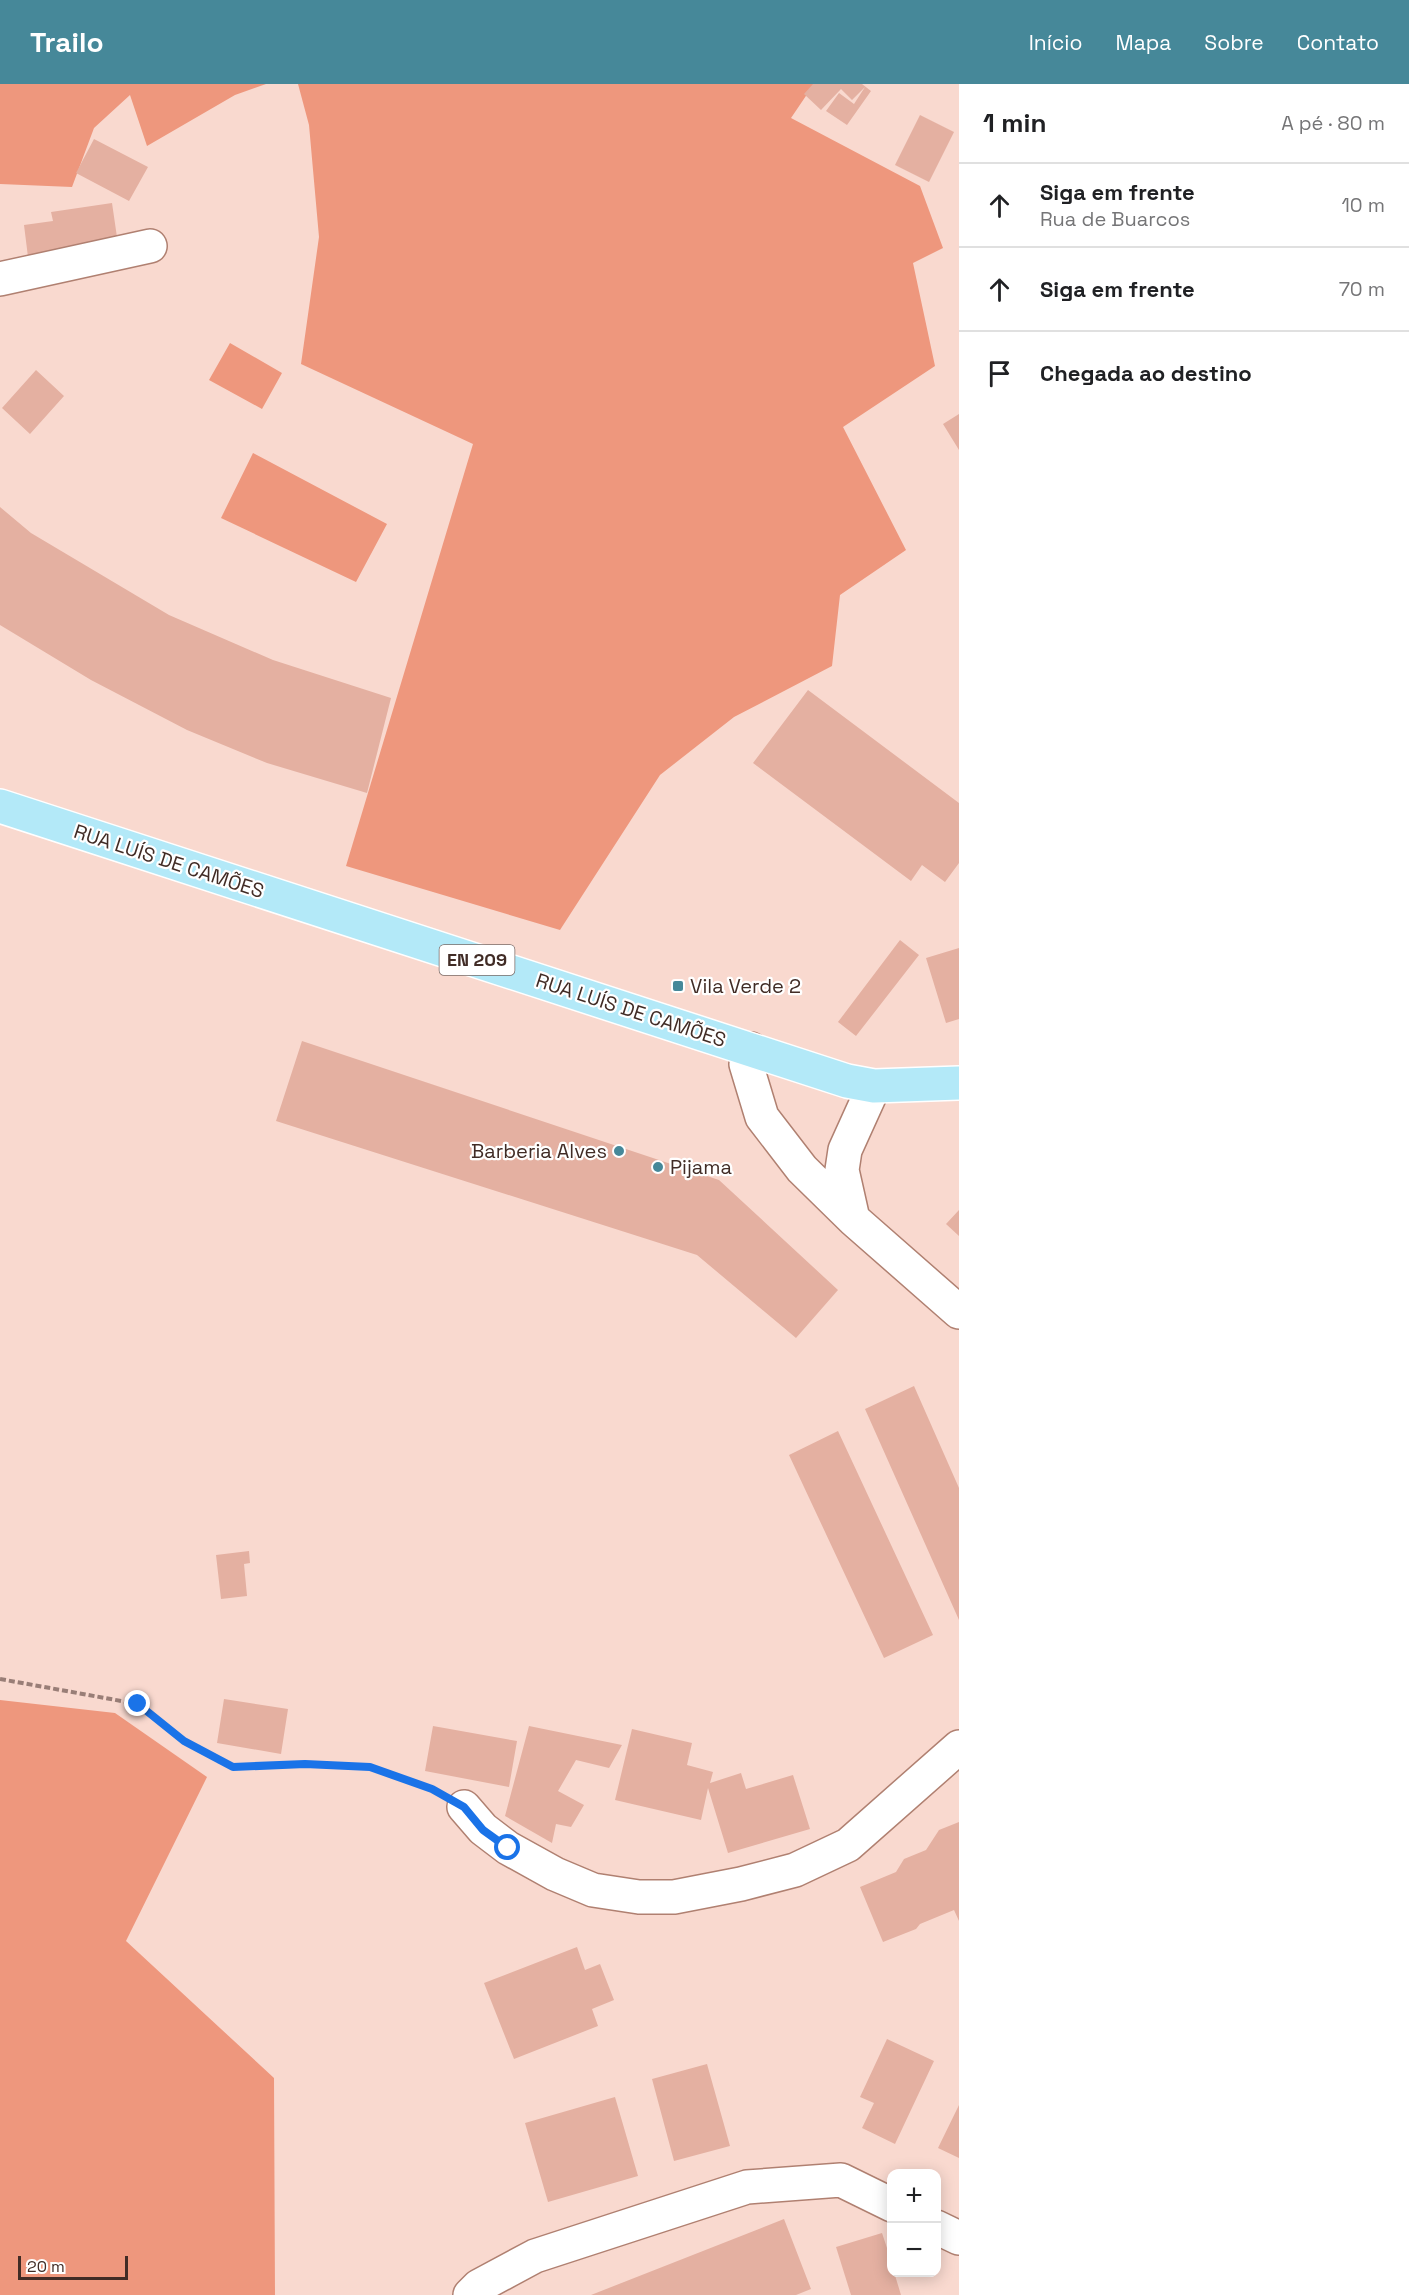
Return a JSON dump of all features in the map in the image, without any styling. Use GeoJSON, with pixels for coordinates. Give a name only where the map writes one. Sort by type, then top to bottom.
{"type":"FeatureCollection","features":[{"type":"Feature","properties":{"kind":"main road","name":"RUA LUÍS DE CAMÕES"},"geometry":{"type":"LineString","coordinates":[[0,806],[847,1081],[874,1086],[959,1083]]}},
{"type":"Feature","properties":{"kind":"street"},"geometry":{"type":"LineString","coordinates":[[0,279],[150,246]]}},
{"type":"Feature","properties":{"kind":"street"},"geometry":{"type":"LineString","coordinates":[[751,1049],[746,1065],[762,1118],[802,1169],[853,1219],[959,1312]]}},
{"type":"Feature","properties":{"kind":"street"},"geometry":{"type":"LineString","coordinates":[[853,1219],[842,1170],[845,1150],[874,1086]]}},
{"type":"Feature","properties":{"kind":"street"},"geometry":{"type":"LineString","coordinates":[[464,1807],[483,1830],[508,1848],[555,1874],[593,1890],[639,1897],[674,1897],[741,1884],[795,1870],[848,1845],[959,1747]]}},
{"type":"Feature","properties":{"kind":"street"},"geometry":{"type":"LineString","coordinates":[[470,2295],[479,2286],[535,2256],[747,2187],[841,2181],[887,2203]]}},
{"type":"Feature","properties":{"kind":"street"},"geometry":{"type":"LineString","coordinates":[[941,2229],[959,2238]]}},
{"type":"Feature","properties":{"kind":"path"},"geometry":{"type":"LineString","coordinates":[[0,1679],[138,1704],[184,1741],[233,1767],[305,1764],[370,1767],[432,1789],[464,1807]]}},
{"type":"Feature","properties":{"kind":"shaded area"},"geometry":{"type":"Polygon","coordinates":[[[0,84],[266,84],[235,95],[147,146],[130,95],[94,128],[72,187],[0,184],[0,84]]]}},
{"type":"Feature","properties":{"kind":"shaded area"},"geometry":{"type":"Polygon","coordinates":[[[298,84],[814,84],[791,118],[920,186],[943,248],[913,263],[935,366],[843,427],[906,550],[840,595],[832,666],[734,717],[660,775],[560,930],[346,866],[473,444],[301,364],[319,237],[309,125],[298,84]]]}},
{"type":"Feature","properties":{"kind":"shaded area"},"geometry":{"type":"Polygon","coordinates":[[[230,343],[282,373],[262,409],[209,380],[230,343]]]}},
{"type":"Feature","properties":{"kind":"shaded area"},"geometry":{"type":"Polygon","coordinates":[[[253,453],[387,524],[356,582],[221,518],[253,453]]]}},
{"type":"Feature","properties":{"kind":"shaded area"},"geometry":{"type":"Polygon","coordinates":[[[0,1700],[115,1713],[207,1777],[126,1941],[274,2078],[275,2295],[0,2295],[0,1700]]]}},
{"type":"Feature","properties":{"kind":"building"},"geometry":{"type":"Polygon","coordinates":[[[813,84],[862,84],[871,91],[847,125],[826,111],[839,93],[854,104],[865,87],[852,100],[841,89],[821,110],[804,94],[813,84]]]}},
{"type":"Feature","properties":{"kind":"building"},"geometry":{"type":"Polygon","coordinates":[[[920,115],[954,132],[929,182],[895,165],[920,115]]]}},
{"type":"Feature","properties":{"kind":"building"},"geometry":{"type":"Polygon","coordinates":[[[94,139],[148,167],[129,201],[76,173],[94,139]]]}},
{"type":"Feature","properties":{"kind":"building"},"geometry":{"type":"Polygon","coordinates":[[[112,203],[118,244],[28,257],[24,225],[53,221],[51,212],[112,203]]]}},
{"type":"Feature","properties":{"kind":"building"},"geometry":{"type":"Polygon","coordinates":[[[36,370],[64,396],[30,434],[2,408],[36,370]]]}},
{"type":"Feature","properties":{"kind":"building"},"geometry":{"type":"Polygon","coordinates":[[[959,414],[959,450],[943,424],[959,414]]]}},
{"type":"Feature","properties":{"kind":"building"},"geometry":{"type":"Polygon","coordinates":[[[0,507],[31,533],[169,615],[273,660],[391,698],[367,793],[267,763],[187,730],[91,680],[0,625],[0,507]]]}},
{"type":"Feature","properties":{"kind":"building"},"geometry":{"type":"Polygon","coordinates":[[[808,690],[959,803],[959,863],[945,882],[922,865],[911,881],[753,763],[808,690]]]}},
{"type":"Feature","properties":{"kind":"building"},"geometry":{"type":"Polygon","coordinates":[[[900,940],[919,955],[856,1036],[838,1022],[900,940]]]}},
{"type":"Feature","properties":{"kind":"building"},"geometry":{"type":"Polygon","coordinates":[[[959,948],[959,1019],[946,1023],[926,958],[959,948]]]}},
{"type":"Feature","properties":{"kind":"building"},"geometry":{"type":"Polygon","coordinates":[[[302,1041],[719,1180],[838,1290],[796,1338],[697,1255],[276,1121],[302,1041]]]}},
{"type":"Feature","properties":{"kind":"building"},"geometry":{"type":"Polygon","coordinates":[[[959,1210],[959,1236],[946,1224],[959,1210]]]}},
{"type":"Feature","properties":{"kind":"building"},"geometry":{"type":"Polygon","coordinates":[[[914,1386],[959,1488],[959,1620],[865,1409],[914,1386]]]}},
{"type":"Feature","properties":{"kind":"building"},"geometry":{"type":"Polygon","coordinates":[[[838,1431],[933,1635],[884,1658],[789,1455],[838,1431]]]}},
{"type":"Feature","properties":{"kind":"building"},"geometry":{"type":"Polygon","coordinates":[[[249,1551],[250,1563],[244,1564],[247,1596],[221,1599],[216,1555],[249,1551]]]}},
{"type":"Feature","properties":{"kind":"building"},"geometry":{"type":"Polygon","coordinates":[[[224,1699],[288,1709],[281,1754],[217,1743],[224,1699]]]}},
{"type":"Feature","properties":{"kind":"building"},"geometry":{"type":"Polygon","coordinates":[[[433,1726],[517,1741],[509,1787],[425,1771],[433,1726]]]}},
{"type":"Feature","properties":{"kind":"building"},"geometry":{"type":"Polygon","coordinates":[[[529,1726],[622,1745],[609,1768],[576,1760],[558,1791],[584,1805],[571,1827],[556,1824],[552,1843],[505,1816],[529,1726]]]}},
{"type":"Feature","properties":{"kind":"building"},"geometry":{"type":"Polygon","coordinates":[[[632,1729],[692,1743],[687,1765],[713,1772],[710,1783],[741,1773],[746,1789],[793,1775],[810,1829],[728,1853],[708,1788],[701,1820],[615,1800],[632,1729]]]}},
{"type":"Feature","properties":{"kind":"building"},"geometry":{"type":"Polygon","coordinates":[[[959,1822],[959,1921],[954,1910],[883,1942],[860,1887],[896,1872],[904,1859],[926,1850],[939,1830],[959,1822]]]}},
{"type":"Feature","properties":{"kind":"building"},"geometry":{"type":"Polygon","coordinates":[[[577,1947],[585,1970],[600,1964],[614,2000],[592,2009],[598,2026],[514,2059],[484,1983],[577,1947]]]}},
{"type":"Feature","properties":{"kind":"building"},"geometry":{"type":"Polygon","coordinates":[[[887,2039],[934,2061],[895,2144],[862,2128],[874,2103],[860,2097],[887,2039]]]}},
{"type":"Feature","properties":{"kind":"building"},"geometry":{"type":"Polygon","coordinates":[[[707,2064],[730,2146],[674,2161],[652,2079],[707,2064]]]}},
{"type":"Feature","properties":{"kind":"building"},"geometry":{"type":"Polygon","coordinates":[[[615,2097],[638,2176],[548,2202],[525,2123],[615,2097]]]}},
{"type":"Feature","properties":{"kind":"building"},"geometry":{"type":"Polygon","coordinates":[[[959,2105],[959,2158],[938,2148],[959,2105]]]}},
{"type":"Feature","properties":{"kind":"building"},"geometry":{"type":"Polygon","coordinates":[[[784,2219],[811,2289],[796,2295],[591,2295],[784,2219]]]}},
{"type":"Feature","properties":{"kind":"building"},"geometry":{"type":"Polygon","coordinates":[[[882,2233],[887,2248],[887,2277],[896,2277],[901,2295],[851,2295],[836,2247],[882,2233]]]}},
{"type":"Feature","properties":{"kind":"place","name":"Vila Verde 2"},"geometry":{"type":"Point","coordinates":[678,986]}},
{"type":"Feature","properties":{"kind":"place","name":"Barberia Alves"},"geometry":{"type":"Point","coordinates":[619,1151]}},
{"type":"Feature","properties":{"kind":"place","name":"Pijama"},"geometry":{"type":"Point","coordinates":[658,1167]}},
{"type":"Feature","properties":{"kind":"route"},"geometry":{"type":"LineString","coordinates":[[138,1704],[184,1741],[233,1767],[305,1764],[370,1767],[432,1789],[464,1807],[483,1830],[508,1848]]}}]}
